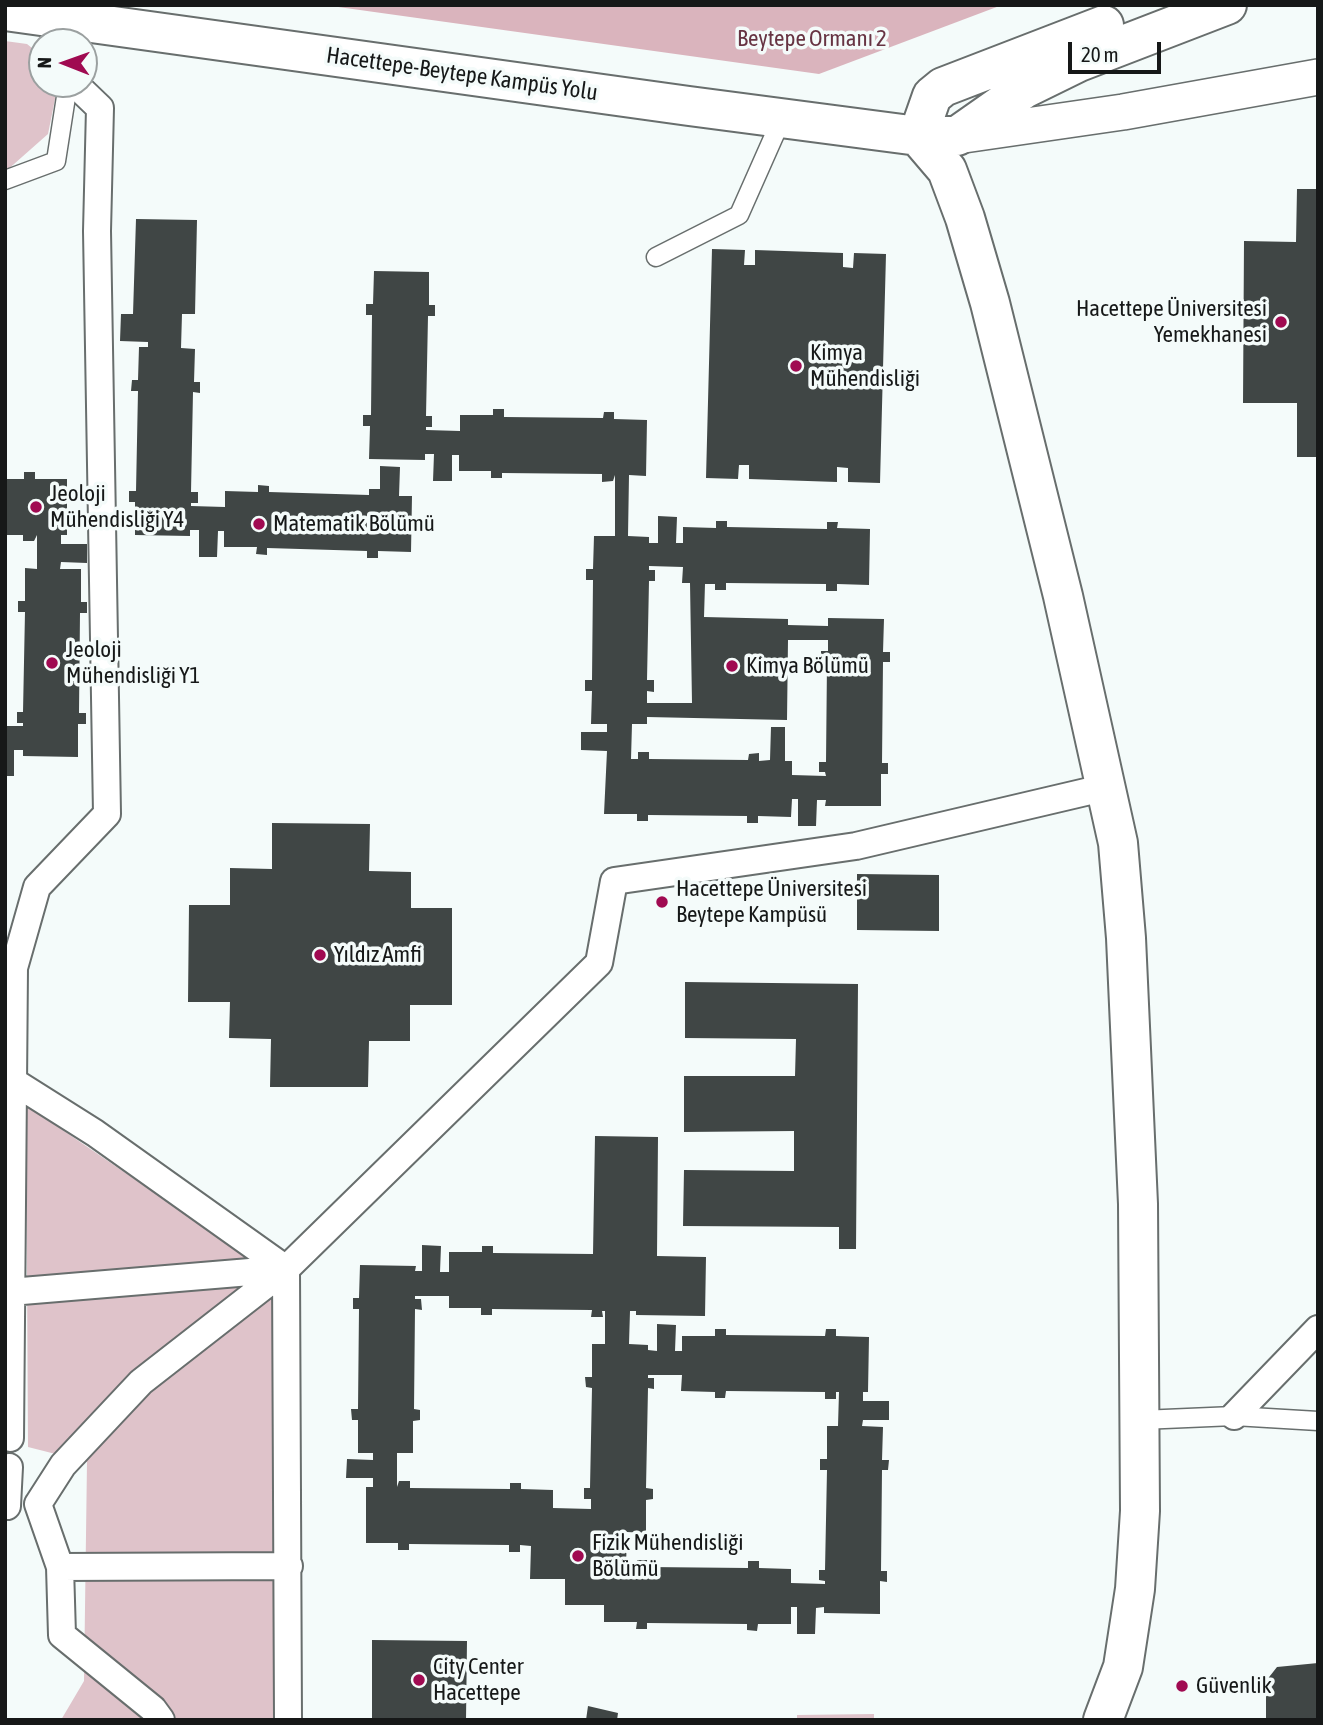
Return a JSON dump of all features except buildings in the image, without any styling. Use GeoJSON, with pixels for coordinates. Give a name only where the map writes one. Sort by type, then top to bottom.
{"type":"FeatureCollection","features":[{"type":"Feature","properties":{"kind":"street"},"geometry":{"type":"LineString","coordinates":[[1103,1720],[1122,1667],[1135,1589],[1141,1420],[1138,1204],[1126,938],[1118,843],[1026,439],[990,303],[965,218],[947,170],[919,136],[932,96],[943,87],[1157,5]]}},
{"type":"Feature","properties":{"kind":"street"},"geometry":{"type":"LineString","coordinates":[[957,136],[1024,89],[1057,73],[1227,5]]}},
{"type":"Feature","properties":{"kind":"street","name":"Hacettepe-Beytepe Kampüs Yolu"},"geometry":{"type":"LineString","coordinates":[[5,11],[65,28]]}},
{"type":"Feature","properties":{"kind":"street","name":"Hacettepe-Beytepe Kampüs Yolu"},"geometry":{"type":"LineString","coordinates":[[98,34],[919,136],[957,136]]}},
{"type":"Feature","properties":{"kind":"street"},"geometry":{"type":"LineString","coordinates":[[957,136],[1123,112],[1318,77]]}},
{"type":"Feature","properties":{"kind":"street"},"geometry":{"type":"LineString","coordinates":[[10,1438],[8,1080],[14,968],[37,887],[107,814],[97,231],[100,108],[90,98]]}},
{"type":"Feature","properties":{"kind":"street"},"geometry":{"type":"LineString","coordinates":[[38,1504],[63,1465],[141,1382],[286,1269],[599,962],[614,881],[856,846],[1107,787]]}},
{"type":"Feature","properties":{"kind":"street"},"geometry":{"type":"LineString","coordinates":[[8,1080],[95,1133],[286,1269]]}},
{"type":"Feature","properties":{"kind":"street"},"geometry":{"type":"LineString","coordinates":[[10,1292],[286,1269]]}},
{"type":"Feature","properties":{"kind":"street"},"geometry":{"type":"LineString","coordinates":[[286,1269],[288,1720]]}},
{"type":"Feature","properties":{"kind":"street"},"geometry":{"type":"LineString","coordinates":[[1234,1416],[1318,1329]]}},
{"type":"Feature","properties":{"kind":"street"},"geometry":{"type":"LineString","coordinates":[[9,1467],[6,1506],[38,1504]]}},
{"type":"Feature","properties":{"kind":"street"},"geometry":{"type":"LineString","coordinates":[[38,1504],[60,1567],[62,1635],[153,1709],[161,1720]]}},
{"type":"Feature","properties":{"kind":"street"},"geometry":{"type":"LineString","coordinates":[[60,1567],[289,1566]]}},
{"type":"Feature","properties":{"kind":"lane"},"geometry":{"type":"LineString","coordinates":[[5,180],[56,161],[66,98]]}},
{"type":"Feature","properties":{"kind":"lane"},"geometry":{"type":"LineString","coordinates":[[656,257],[739,215],[782,117]]}},
{"type":"Feature","properties":{"kind":"lane"},"geometry":{"type":"LineString","coordinates":[[1141,1420],[1234,1416],[1318,1421]]}},
{"type":"Feature","properties":{"kind":"shaded area"},"geometry":{"type":"Polygon","coordinates":[[[5,41],[28,45],[28,98],[55,98],[48,134],[5,172],[5,41]]]}},
{"type":"Feature","properties":{"kind":"shaded area"},"geometry":{"type":"Polygon","coordinates":[[[26,1105],[250,1258],[277,1301],[273,1720],[61,1720],[84,1681],[87,1462],[28,1447],[26,1105]]]}},
{"type":"Feature","properties":{"kind":"shaded area"},"geometry":{"type":"Polygon","coordinates":[[[874,1714],[874,1720],[797,1720],[797,1715],[874,1714]]]}},
{"type":"Feature","properties":{"kind":"green space","name":"Beytepe Ormanı 2"},"geometry":{"type":"Polygon","coordinates":[[[324,5],[1002,5],[819,74],[324,5]]]}},
{"type":"Feature","properties":{"kind":"place","name":"Hacettepe Üniversitesi Yemekhanesi"},"geometry":{"type":"Point","coordinates":[1281,322]}},
{"type":"Feature","properties":{"kind":"place","name":"Kimya Mühendisliği"},"geometry":{"type":"Point","coordinates":[796,366]}},
{"type":"Feature","properties":{"kind":"place","name":"Jeoloji Mühendisliği Y4"},"geometry":{"type":"Point","coordinates":[36,507]}},
{"type":"Feature","properties":{"kind":"place","name":"Matematik Bölümü"},"geometry":{"type":"Point","coordinates":[259,524]}},
{"type":"Feature","properties":{"kind":"place","name":"Jeoloji Mühendisliği Y1"},"geometry":{"type":"Point","coordinates":[52,663]}},
{"type":"Feature","properties":{"kind":"place","name":"Kimya Bölümü"},"geometry":{"type":"Point","coordinates":[732,666]}},
{"type":"Feature","properties":{"kind":"place","name":"Hacettepe Üniversitesi Beytepe Kampüsü"},"geometry":{"type":"Point","coordinates":[662,902]}},
{"type":"Feature","properties":{"kind":"place","name":"Yıldız Amfi"},"geometry":{"type":"Point","coordinates":[320,955]}},
{"type":"Feature","properties":{"kind":"place","name":"Fizik Mühendisliği Bölümü"},"geometry":{"type":"Point","coordinates":[578,1556]}},
{"type":"Feature","properties":{"kind":"place","name":"City Center Hacettepe"},"geometry":{"type":"Point","coordinates":[419,1680]}},
{"type":"Feature","properties":{"kind":"place","name":"Güvenlik"},"geometry":{"type":"Point","coordinates":[1182,1686]}}]}
